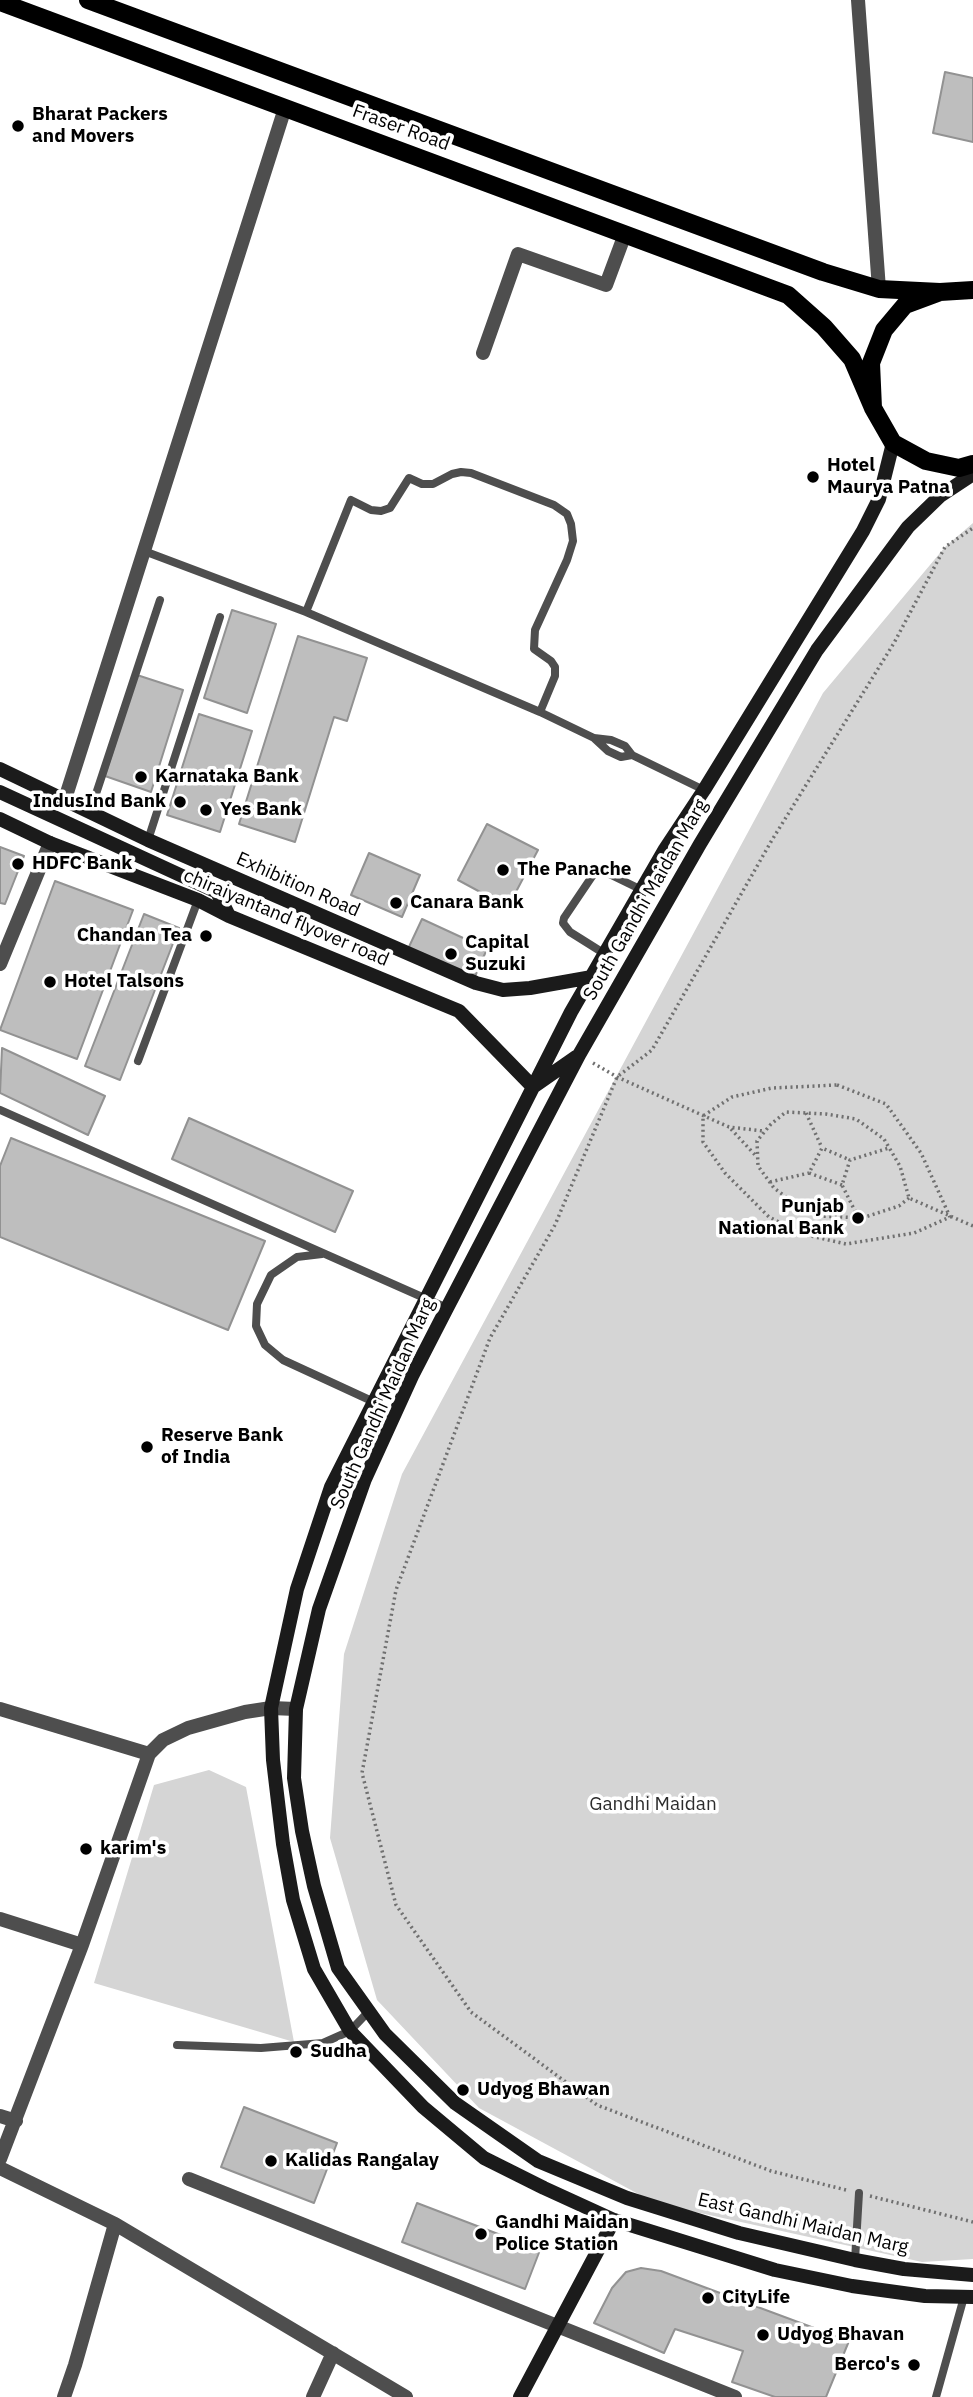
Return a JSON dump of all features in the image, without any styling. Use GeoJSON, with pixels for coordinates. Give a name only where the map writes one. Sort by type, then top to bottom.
{"type":"FeatureCollection","features":[{"type":"Feature","properties":{"kind":"main road"},"geometry":{"type":"LineString","coordinates":[[88,0],[823,272],[879,289],[940,292],[973,290]]}},
{"type":"Feature","properties":{"kind":"main road","name":"Fraser Road"},"geometry":{"type":"LineString","coordinates":[[0,2],[788,295],[824,327],[852,359],[873,408]]}},
{"type":"Feature","properties":{"kind":"main road"},"geometry":{"type":"LineString","coordinates":[[940,292],[905,305],[884,330],[870,363],[873,408],[893,443],[926,461],[959,468],[973,464]]}},
{"type":"Feature","properties":{"kind":"main road"},"geometry":{"type":"LineString","coordinates":[[893,443],[878,499],[863,531],[665,849],[592,977],[533,1087],[331,1487],[297,1589],[271,1709],[273,1760],[293,1900],[314,1969],[350,2031],[423,2107],[484,2158],[614,2220],[775,2270],[925,2296],[969,2297]]}},
{"type":"Feature","properties":{"kind":"main road","name":"South Gandhi Maidan Marg"},"geometry":{"type":"LineString","coordinates":[[627,2198],[538,2161],[455,2104],[385,2034],[338,1969],[314,1886],[302,1831],[294,1778],[296,1709],[319,1609],[365,1479],[412,1376],[579,1055],[756,748],[817,650],[908,527],[940,496],[973,474]]}},
{"type":"Feature","properties":{"kind":"main road","name":"Exhibition Road"},"geometry":{"type":"LineString","coordinates":[[0,769],[148,840],[477,983],[503,990],[592,977]]}},
{"type":"Feature","properties":{"kind":"main road"},"geometry":{"type":"LineString","coordinates":[[0,792],[216,892],[229,916]]}},
{"type":"Feature","properties":{"kind":"main road","name":"chiraiyantand flyover road"},"geometry":{"type":"LineString","coordinates":[[0,819],[50,843],[198,900],[229,916],[458,1011],[533,1087]]}},
{"type":"Feature","properties":{"kind":"main road"},"geometry":{"type":"LineString","coordinates":[[216,892],[248,884]]}},
{"type":"Feature","properties":{"kind":"main road"},"geometry":{"type":"LineString","coordinates":[[533,1087],[579,1055]]}},
{"type":"Feature","properties":{"kind":"main road","name":"East Gandhi Maidan Marg"},"geometry":{"type":"LineString","coordinates":[[627,2198],[739,2233],[855,2260],[904,2269],[973,2276]]}},
{"type":"Feature","properties":{"kind":"main road"},"geometry":{"type":"LineString","coordinates":[[520,2397],[614,2220]]}},
{"type":"Feature","properties":{"kind":"street"},"geometry":{"type":"LineString","coordinates":[[858,0],[879,289]]}},
{"type":"Feature","properties":{"kind":"street"},"geometry":{"type":"LineString","coordinates":[[65,799],[285,108]]}},
{"type":"Feature","properties":{"kind":"street"},"geometry":{"type":"LineString","coordinates":[[483,353],[518,254],[606,285],[625,234]]}},
{"type":"Feature","properties":{"kind":"street"},"geometry":{"type":"LineString","coordinates":[[0,964],[50,843]]}},
{"type":"Feature","properties":{"kind":"street"},"geometry":{"type":"LineString","coordinates":[[0,1709],[149,1754]]}},
{"type":"Feature","properties":{"kind":"street"},"geometry":{"type":"LineString","coordinates":[[0,2159],[82,1945],[149,1754],[163,1740],[188,1728],[246,1712],[296,1709]]}},
{"type":"Feature","properties":{"kind":"street"},"geometry":{"type":"LineString","coordinates":[[0,1919],[82,1945]]}},
{"type":"Feature","properties":{"kind":"street"},"geometry":{"type":"LineString","coordinates":[[0,2116],[16,2121]]}},
{"type":"Feature","properties":{"kind":"street"},"geometry":{"type":"LineString","coordinates":[[0,2168],[114,2224],[406,2397]]}},
{"type":"Feature","properties":{"kind":"street"},"geometry":{"type":"LineString","coordinates":[[190,2179],[735,2397]]}},
{"type":"Feature","properties":{"kind":"street"},"geometry":{"type":"LineString","coordinates":[[64,2397],[114,2224]]}},
{"type":"Feature","properties":{"kind":"street"},"geometry":{"type":"LineString","coordinates":[[313,2397],[333,2353]]}},
{"type":"Feature","properties":{"kind":"lane"},"geometry":{"type":"LineString","coordinates":[[306,612],[351,500],[381,512],[390,508],[409,478],[422,484],[433,484],[461,472],[471,473],[554,505],[567,514],[573,541],[535,630],[534,649],[555,667],[555,676],[540,712]]}},
{"type":"Feature","properties":{"kind":"lane"},"geometry":{"type":"LineString","coordinates":[[144,551],[306,612],[540,712],[594,738],[611,740],[625,746],[632,755],[704,790]]}},
{"type":"Feature","properties":{"kind":"lane"},"geometry":{"type":"LineString","coordinates":[[90,812],[159,600]]}},
{"type":"Feature","properties":{"kind":"lane"},"geometry":{"type":"LineString","coordinates":[[148,840],[220,617]]}},
{"type":"Feature","properties":{"kind":"lane"},"geometry":{"type":"LineString","coordinates":[[606,954],[570,932],[563,923],[564,918],[595,872],[605,872],[642,890]]}},
{"type":"Feature","properties":{"kind":"lane"},"geometry":{"type":"LineString","coordinates":[[138,1061],[198,900]]}},
{"type":"Feature","properties":{"kind":"lane"},"geometry":{"type":"LineString","coordinates":[[0,1110],[447,1308]]}},
{"type":"Feature","properties":{"kind":"lane"},"geometry":{"type":"LineString","coordinates":[[323,1254],[297,1257],[271,1275],[257,1304],[256,1326],[265,1345],[283,1360],[374,1402]]}},
{"type":"Feature","properties":{"kind":"lane"},"geometry":{"type":"LineString","coordinates":[[177,2045],[249,2048],[311,2044],[331,2040],[350,2031],[369,2011]]}},
{"type":"Feature","properties":{"kind":"lane"},"geometry":{"type":"LineString","coordinates":[[855,2260],[859,2193]]}},
{"type":"Feature","properties":{"kind":"lane"},"geometry":{"type":"LineString","coordinates":[[936,2397],[969,2297]]}},
{"type":"Feature","properties":{"kind":"path"},"geometry":{"type":"LineString","coordinates":[[973,528],[945,547],[894,643],[772,840],[652,1050],[617,1077],[555,1225],[490,1338],[396,1590],[362,1773],[396,1905],[471,2012],[597,2105],[771,2171],[973,2222]]}},
{"type":"Feature","properties":{"kind":"path"},"geometry":{"type":"LineString","coordinates":[[579,1055],[617,1077],[729,1127],[764,1131]]}},
{"type":"Feature","properties":{"kind":"path"},"geometry":{"type":"LineString","coordinates":[[703,1116],[732,1097],[772,1088],[837,1085],[886,1104],[921,1153],[950,1217]]}},
{"type":"Feature","properties":{"kind":"path"},"geometry":{"type":"LineString","coordinates":[[909,1198],[899,1206],[858,1218],[821,1216],[794,1203],[774,1188],[758,1166],[757,1141],[764,1131],[786,1112],[856,1119],[884,1139],[900,1166],[909,1198],[973,1226]]}},
{"type":"Feature","properties":{"kind":"path"},"geometry":{"type":"LineString","coordinates":[[806,1113],[822,1148],[850,1160],[889,1148]]}},
{"type":"Feature","properties":{"kind":"path"},"geometry":{"type":"LineString","coordinates":[[703,1116],[704,1142],[725,1173],[769,1217],[802,1234],[846,1244],[914,1233],[950,1217]]}},
{"type":"Feature","properties":{"kind":"path"},"geometry":{"type":"LineString","coordinates":[[729,1127],[756,1156]]}},
{"type":"Feature","properties":{"kind":"path"},"geometry":{"type":"LineString","coordinates":[[809,1173],[822,1148]]}},
{"type":"Feature","properties":{"kind":"path"},"geometry":{"type":"LineString","coordinates":[[850,1160],[842,1185],[858,1218]]}},
{"type":"Feature","properties":{"kind":"path"},"geometry":{"type":"LineString","coordinates":[[770,1182],[809,1173],[842,1185]]}},
{"type":"Feature","properties":{"kind":"green space","name":"Gandhi Maidan"},"geometry":{"type":"Polygon","coordinates":[[[973,523],[973,2259],[922,2262],[655,2203],[479,2108],[377,2000],[330,1838],[344,1654],[402,1474],[823,693],[945,547],[973,523]]]}},
{"type":"Feature","properties":{"kind":"green space"},"geometry":{"type":"Polygon","coordinates":[[[209,1770],[246,1787],[294,2042],[94,1983],[154,1785],[209,1770]]]}},
{"type":"Feature","properties":{"kind":"building"},"geometry":{"type":"Polygon","coordinates":[[[945,72],[973,78],[973,142],[933,133],[945,72]]]}},
{"type":"Feature","properties":{"kind":"building"},"geometry":{"type":"Polygon","coordinates":[[[232,610],[276,624],[247,713],[204,698],[232,610]]]}},
{"type":"Feature","properties":{"kind":"building"},"geometry":{"type":"Polygon","coordinates":[[[298,636],[367,658],[347,721],[334,717],[295,842],[239,824],[298,636]]]}},
{"type":"Feature","properties":{"kind":"building"},"geometry":{"type":"Polygon","coordinates":[[[137,675],[183,690],[151,792],[105,776],[137,675]]]}},
{"type":"Feature","properties":{"kind":"building"},"geometry":{"type":"Polygon","coordinates":[[[199,714],[252,731],[220,832],[167,815],[199,714]]]}},
{"type":"Feature","properties":{"kind":"building"},"geometry":{"type":"Polygon","coordinates":[[[487,824],[538,850],[508,907],[458,880],[487,824]]]}},
{"type":"Feature","properties":{"kind":"building"},"geometry":{"type":"Polygon","coordinates":[[[0,847],[24,856],[5,904],[0,903],[0,847]]]}},
{"type":"Feature","properties":{"kind":"building"},"geometry":{"type":"Polygon","coordinates":[[[369,853],[420,875],[402,917],[351,895],[369,853]]]}},
{"type":"Feature","properties":{"kind":"building"},"geometry":{"type":"Polygon","coordinates":[[[55,881],[133,910],[77,1059],[0,1030],[55,881]]]}},
{"type":"Feature","properties":{"kind":"building"},"geometry":{"type":"Polygon","coordinates":[[[144,914],[179,928],[120,1080],[85,1066],[144,914]]]}},
{"type":"Feature","properties":{"kind":"building"},"geometry":{"type":"Polygon","coordinates":[[[422,919],[487,949],[473,981],[407,951],[422,919]]]}},
{"type":"Feature","properties":{"kind":"building"},"geometry":{"type":"Polygon","coordinates":[[[2,1048],[105,1096],[88,1135],[0,1093],[2,1048]]]}},
{"type":"Feature","properties":{"kind":"building"},"geometry":{"type":"Polygon","coordinates":[[[189,1118],[353,1191],[335,1232],[172,1159],[189,1118]]]}},
{"type":"Feature","properties":{"kind":"building"},"geometry":{"type":"Polygon","coordinates":[[[11,1138],[265,1241],[228,1330],[0,1237],[0,1166],[11,1138]]]}},
{"type":"Feature","properties":{"kind":"building"},"geometry":{"type":"Polygon","coordinates":[[[244,2107],[337,2143],[314,2203],[221,2167],[244,2107]]]}},
{"type":"Feature","properties":{"kind":"building"},"geometry":{"type":"Polygon","coordinates":[[[417,2203],[540,2250],[525,2289],[402,2242],[417,2203]]]}},
{"type":"Feature","properties":{"kind":"building","name":"Udyog Bhavan"},"geometry":{"type":"Polygon","coordinates":[[[641,2268],[661,2271],[849,2341],[826,2397],[775,2397],[732,2382],[743,2351],[675,2329],[664,2353],[594,2323],[612,2288],[626,2272],[641,2268]]]}},
{"type":"Feature","properties":{"kind":"place","name":"Bharat Packers and Movers"},"geometry":{"type":"Point","coordinates":[18,126]}},
{"type":"Feature","properties":{"kind":"place","name":"Hotel Maurya Patna"},"geometry":{"type":"Point","coordinates":[813,477]}},
{"type":"Feature","properties":{"kind":"place","name":"Karnataka Bank"},"geometry":{"type":"Point","coordinates":[141,777]}},
{"type":"Feature","properties":{"kind":"place","name":"IndusInd Bank"},"geometry":{"type":"Point","coordinates":[180,802]}},
{"type":"Feature","properties":{"kind":"place","name":"Yes Bank"},"geometry":{"type":"Point","coordinates":[206,810]}},
{"type":"Feature","properties":{"kind":"place","name":"HDFC Bank"},"geometry":{"type":"Point","coordinates":[18,864]}},
{"type":"Feature","properties":{"kind":"place","name":"The Panache"},"geometry":{"type":"Point","coordinates":[503,870]}},
{"type":"Feature","properties":{"kind":"place","name":"Canara Bank"},"geometry":{"type":"Point","coordinates":[396,903]}},
{"type":"Feature","properties":{"kind":"place","name":"Chandan Tea"},"geometry":{"type":"Point","coordinates":[206,936]}},
{"type":"Feature","properties":{"kind":"place","name":"Capital Suzuki"},"geometry":{"type":"Point","coordinates":[451,954]}},
{"type":"Feature","properties":{"kind":"place","name":"Hotel Talsons"},"geometry":{"type":"Point","coordinates":[50,982]}},
{"type":"Feature","properties":{"kind":"place","name":"Punjab National Bank"},"geometry":{"type":"Point","coordinates":[858,1218]}},
{"type":"Feature","properties":{"kind":"place","name":"Reserve Bank of India"},"geometry":{"type":"Point","coordinates":[147,1447]}},
{"type":"Feature","properties":{"kind":"place","name":"karim's"},"geometry":{"type":"Point","coordinates":[86,1849]}},
{"type":"Feature","properties":{"kind":"place","name":"Sudha"},"geometry":{"type":"Point","coordinates":[296,2052]}},
{"type":"Feature","properties":{"kind":"place","name":"Udyog Bhawan"},"geometry":{"type":"Point","coordinates":[463,2090]}},
{"type":"Feature","properties":{"kind":"place","name":"Kalidas Rangalay"},"geometry":{"type":"Point","coordinates":[271,2161]}},
{"type":"Feature","properties":{"kind":"place","name":"Gandhi Maidan Police Station"},"geometry":{"type":"Point","coordinates":[481,2234]}},
{"type":"Feature","properties":{"kind":"place","name":"CityLife"},"geometry":{"type":"Point","coordinates":[708,2298]}},
{"type":"Feature","properties":{"kind":"place","name":"Udyog Bhavan"},"geometry":{"type":"Point","coordinates":[763,2335]}},
{"type":"Feature","properties":{"kind":"place","name":"Berco's"},"geometry":{"type":"Point","coordinates":[914,2365]}}]}
